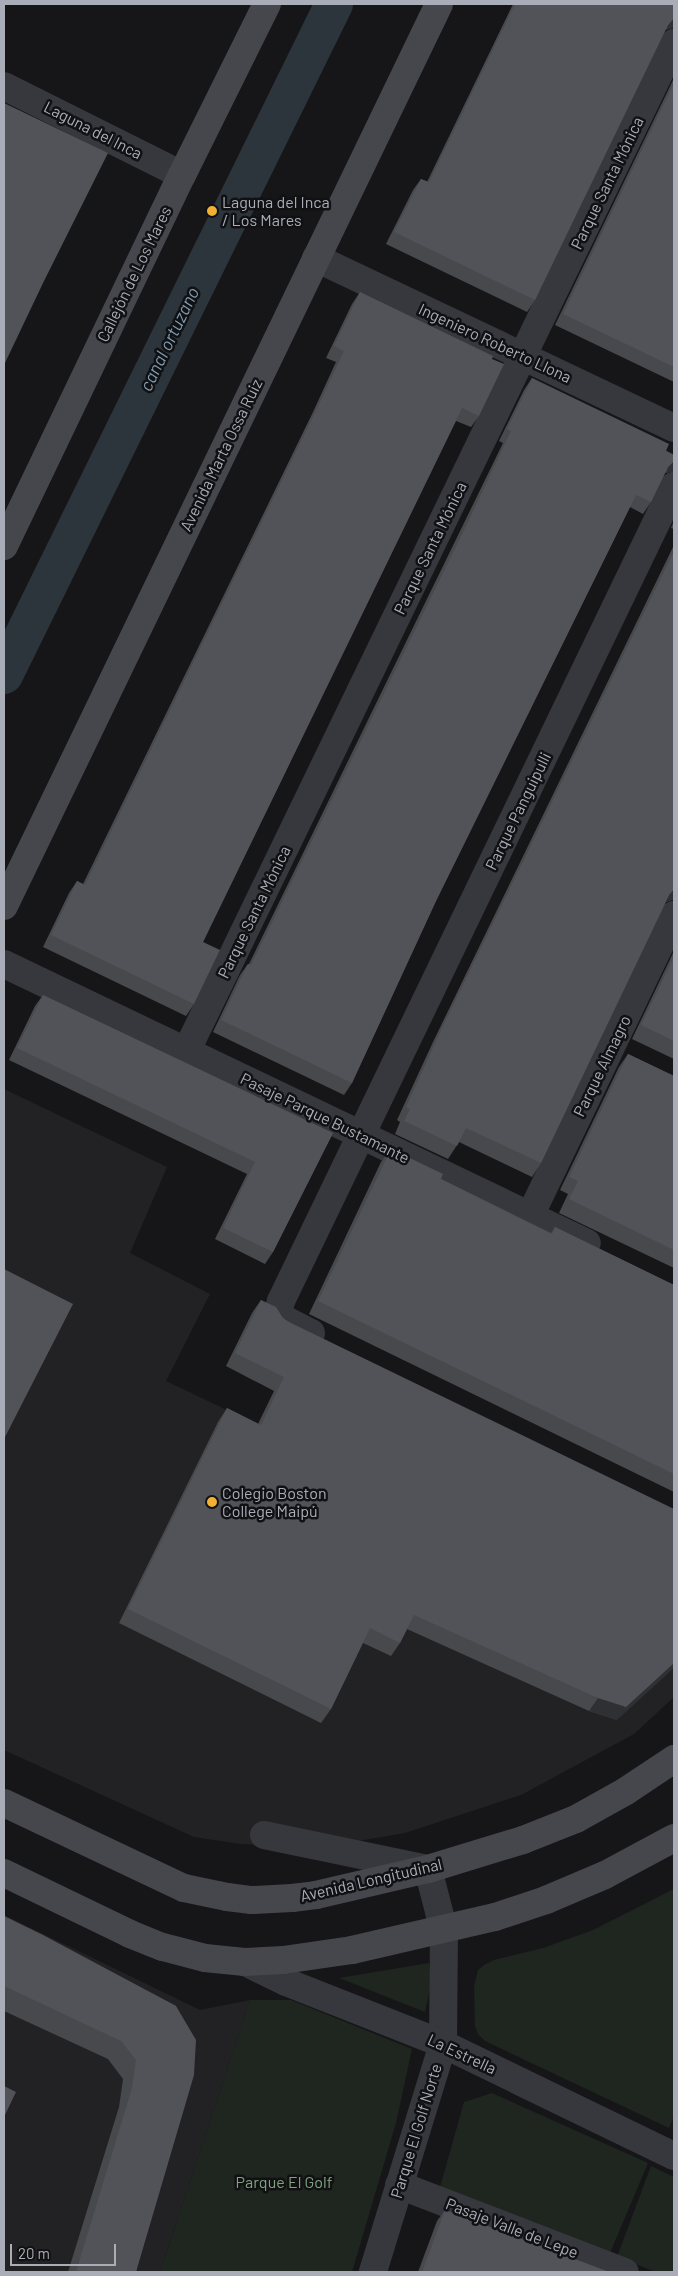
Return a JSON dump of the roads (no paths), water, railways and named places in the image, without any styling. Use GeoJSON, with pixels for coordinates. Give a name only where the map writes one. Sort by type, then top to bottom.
{"type":"FeatureCollection","features":[{"type":"Feature","properties":{"kind":"street","name":"Callejón de Los Mares"},"geometry":{"type":"LineString","coordinates":[[4,546],[182,175],[267,4]]}},
{"type":"Feature","properties":{"kind":"street","name":"Avenida Marta Ossa Ruiz"},"geometry":{"type":"LineString","coordinates":[[4,906],[438,4]]}},
{"type":"Feature","properties":{"kind":"street","name":"Parque Santa Mónica"},"geometry":{"type":"LineString","coordinates":[[186,1052],[674,43]]}},
{"type":"Feature","properties":{"kind":"street","name":"Laguna del Inca"},"geometry":{"type":"LineString","coordinates":[[4,86],[182,175]]}},
{"type":"Feature","properties":{"kind":"street","name":"Ingeniero Roberto Llona"},"geometry":{"type":"LineString","coordinates":[[316,258],[674,428]]}},
{"type":"Feature","properties":{"kind":"street","name":"Parque Panguipulli"},"geometry":{"type":"LineString","coordinates":[[331,1342],[282,1318],[278,1308],[674,486]]}},
{"type":"Feature","properties":{"kind":"street","name":"Parque Almagro"},"geometry":{"type":"LineString","coordinates":[[530,1216],[674,915]]}},
{"type":"Feature","properties":{"kind":"street","name":"Pasaje Parque Bustamante"},"geometry":{"type":"LineString","coordinates":[[4,964],[611,1255]]}},
{"type":"Feature","properties":{"kind":"street"},"geometry":{"type":"LineString","coordinates":[[611,1046],[638,1059]]}},
{"type":"Feature","properties":{"kind":"street","name":"Avenida Longitudinal"},"geometry":{"type":"LineString","coordinates":[[4,1803],[175,1884],[227,1898],[272,1900],[316,1895],[428,1869],[523,1840],[576,1819],[626,1791],[674,1759]]}},
{"type":"Feature","properties":{"kind":"street"},"geometry":{"type":"LineString","coordinates":[[264,1835],[428,1869]]}},
{"type":"Feature","properties":{"kind":"street"},"geometry":{"type":"LineString","coordinates":[[4,1873],[163,1947],[205,1958],[245,1962],[336,1953],[444,1931],[496,1917],[546,1900],[604,1876],[674,1838]]}},
{"type":"Feature","properties":{"kind":"street","name":"Parque El Golf Norte"},"geometry":{"type":"LineString","coordinates":[[373,2272],[443,2044],[444,1931],[428,1869]]}},
{"type":"Feature","properties":{"kind":"street","name":"La Estrella"},"geometry":{"type":"LineString","coordinates":[[245,1962],[286,1982],[443,2044],[674,2156]]}},
{"type":"Feature","properties":{"kind":"street","name":"Pasaje Valle de Lepe"},"geometry":{"type":"LineString","coordinates":[[399,2185],[625,2272]]}},
{"type":"Feature","properties":{"kind":"waterway","name":"canal ortuzano"},"geometry":{"type":"LineString","coordinates":[[4,675],[334,4]]}},
{"type":"Feature","properties":{"kind":"place","name":"Laguna del Inca / Los Mares"},"geometry":{"type":"Point","coordinates":[212,211]}},
{"type":"Feature","properties":{"kind":"place","name":"Colegio Boston College Maipú"},"geometry":{"type":"Point","coordinates":[212,1502]}},
{"type":"Feature","properties":{"kind":"park label","name":"Parque El Golf"},"geometry":{"type":"Point","coordinates":[284,2182]}}]}
